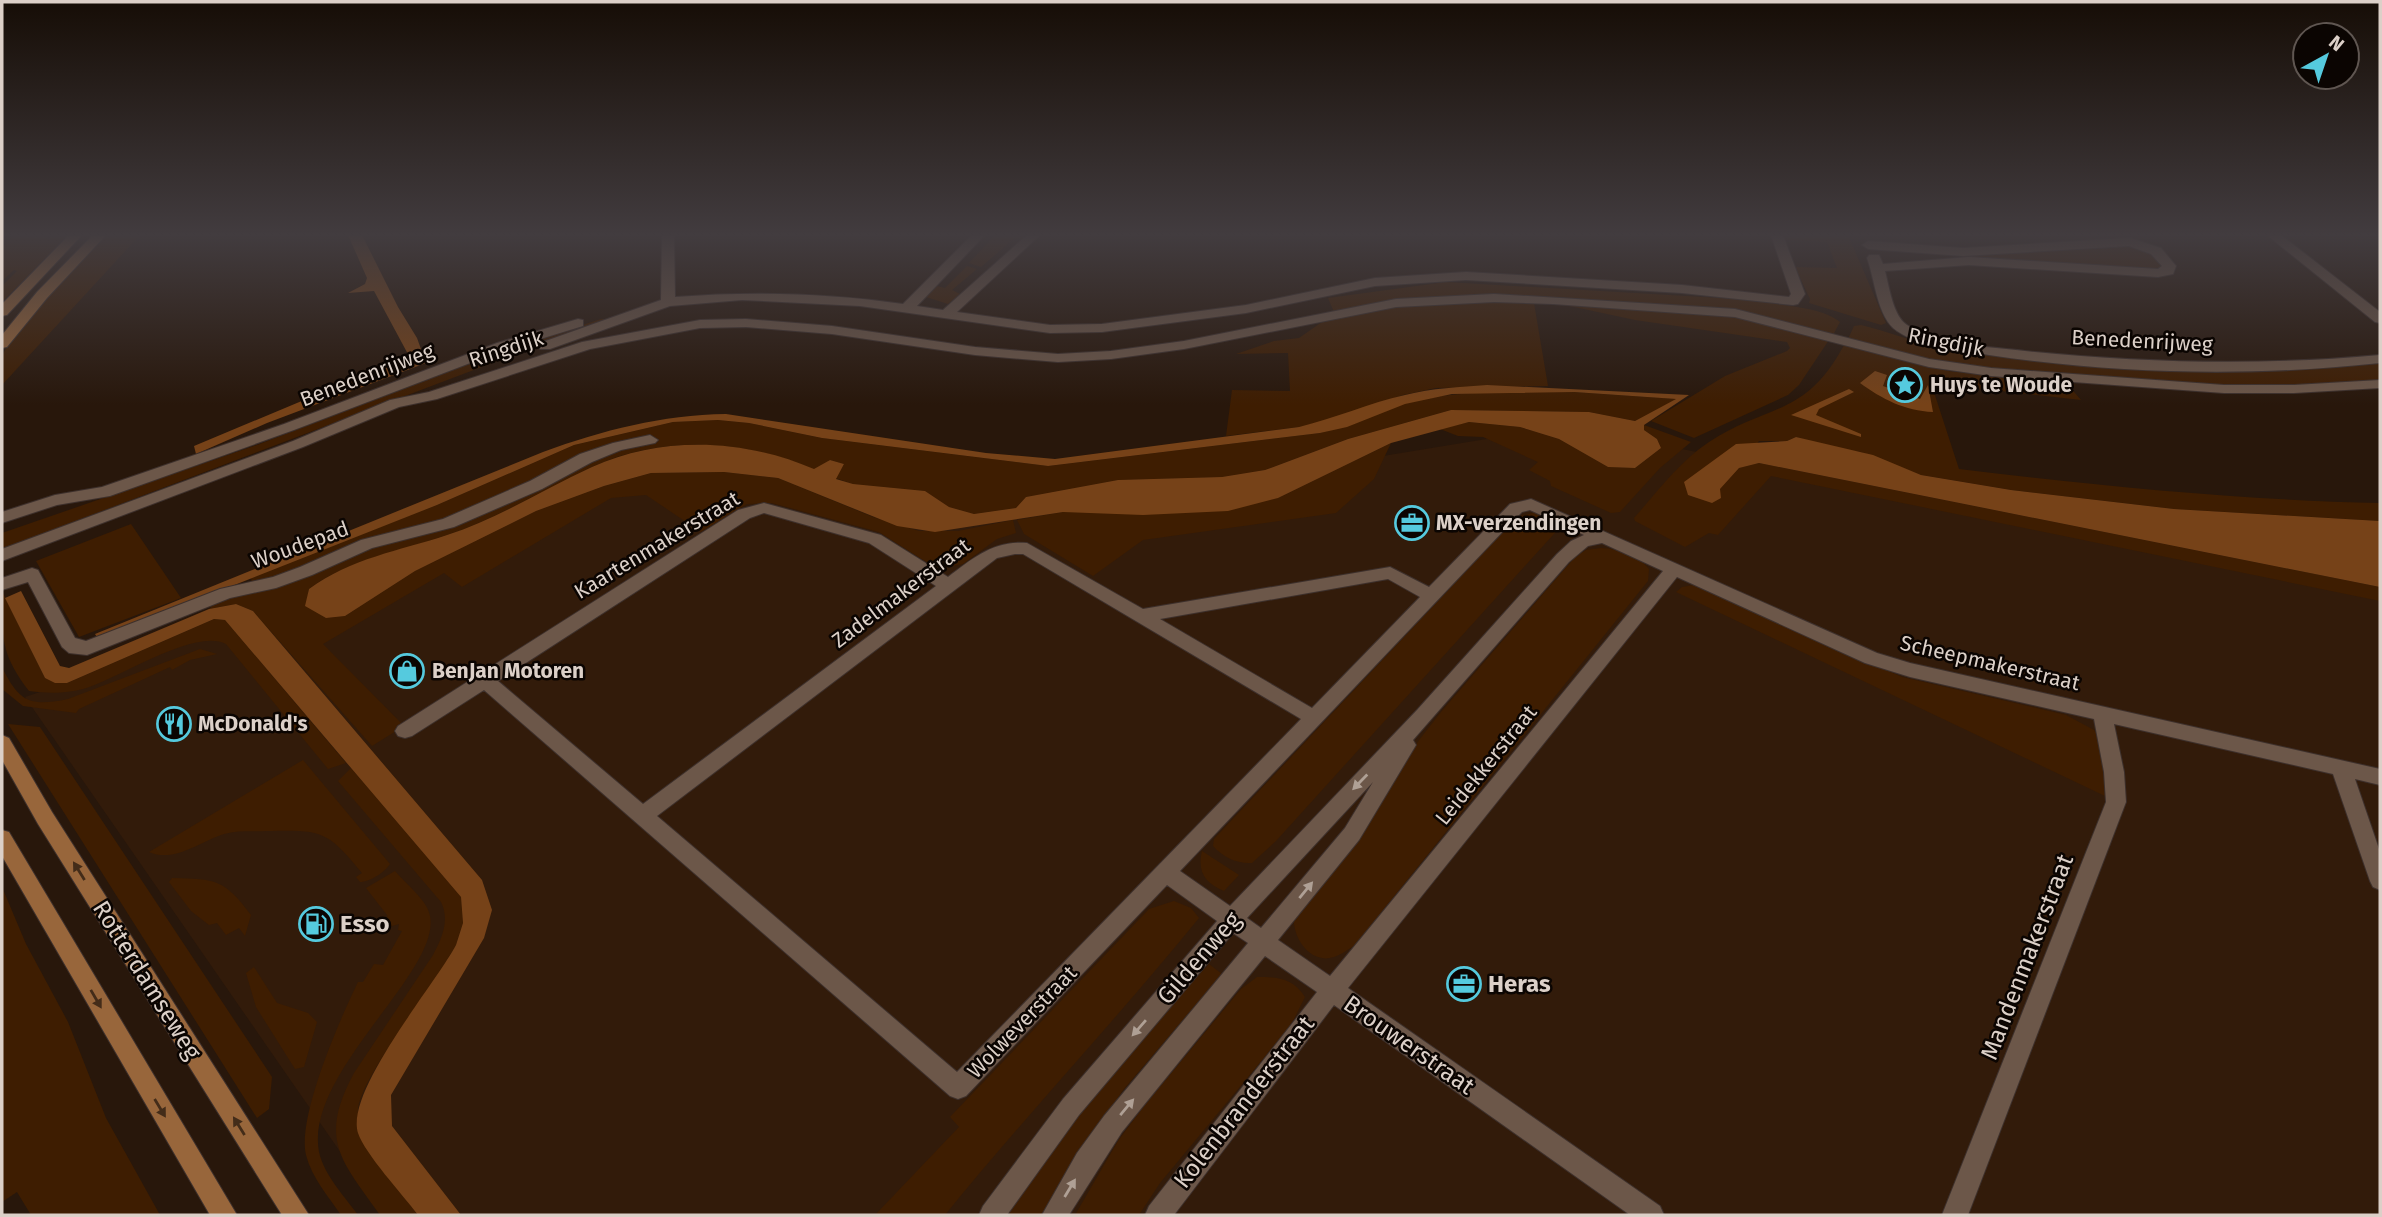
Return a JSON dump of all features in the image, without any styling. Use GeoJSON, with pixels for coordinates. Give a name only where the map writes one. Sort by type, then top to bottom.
{"type":"FeatureCollection","features":[{"type":"Feature","properties":{"kind":"main road"},"geometry":{"type":"LineString","coordinates":[[2,312],[21,292]]}},
{"type":"Feature","properties":{"kind":"main road"},"geometry":{"type":"LineString","coordinates":[[2,344],[45,292]]}},
{"type":"Feature","properties":{"kind":"main road","name":"Rotterdamseweg"},"geometry":{"type":"LineString","coordinates":[[2,743],[52,830],[296,1215]]}},
{"type":"Feature","properties":{"kind":"main road"},"geometry":{"type":"LineString","coordinates":[[2,838],[224,1215]]}},
{"type":"Feature","properties":{"kind":"street"},"geometry":{"type":"LineString","coordinates":[[668,292],[668,302]]}},
{"type":"Feature","properties":{"kind":"street"},"geometry":{"type":"LineString","coordinates":[[907,308],[923,292]]}},
{"type":"Feature","properties":{"kind":"street"},"geometry":{"type":"LineString","coordinates":[[946,314],[971,292]]}},
{"type":"Feature","properties":{"kind":"street","name":"Benedenrijweg"},"geometry":{"type":"LineString","coordinates":[[395,403],[668,302],[742,296],[814,299],[907,308],[1050,329],[1102,328],[1246,309],[1328,292]]}},
{"type":"Feature","properties":{"kind":"street","name":"Benedenrijweg"},"geometry":{"type":"LineString","coordinates":[[1683,292],[1795,300],[1797,292]]}},
{"type":"Feature","properties":{"kind":"street","name":"Benedenrijweg"},"geometry":{"type":"LineString","coordinates":[[1886,292],[1895,320],[1905,331],[1943,344],[2008,352],[2196,366],[2292,365],[2380,359]]}},
{"type":"Feature","properties":{"kind":"street"},"geometry":{"type":"LineString","coordinates":[[2345,292],[2380,319]]}},
{"type":"Feature","properties":{"kind":"street","name":"Ringdijk"},"geometry":{"type":"LineString","coordinates":[[2,555],[298,444],[395,403],[432,396],[587,345],[700,324],[804,327],[975,351],[1058,358],[1111,355],[1184,345],[1396,303],[1494,298],[1735,313],[1956,368],[2069,379],[2224,389],[2294,389],[2380,384]]}},
{"type":"Feature","properties":{"kind":"street","name":"Benedenrijweg"},"geometry":{"type":"LineString","coordinates":[[2,518],[55,500],[104,492],[289,427],[502,346],[604,315],[648,310]]}},
{"type":"Feature","properties":{"kind":"street","name":"Woudepad"},"geometry":{"type":"LineString","coordinates":[[2,584],[32,574],[68,642],[75,648],[87,648],[233,590],[276,582],[368,544],[448,523],[536,485],[586,458],[618,446],[650,440]]}},
{"type":"Feature","properties":{"kind":"street","name":"Wolweverstraat"},"geometry":{"type":"LineString","coordinates":[[485,680],[958,1088],[1167,874],[1430,595],[1516,508],[1531,504],[1545,508],[1608,538]]}},
{"type":"Feature","properties":{"kind":"street","name":"Kaartenmakerstraat"},"geometry":{"type":"LineString","coordinates":[[405,731],[744,514],[764,508],[876,539],[948,585]]}},
{"type":"Feature","properties":{"kind":"street","name":"Gildenweg"},"geometry":{"type":"LineString","coordinates":[[992,1215],[1071,1107],[1231,920],[1424,715],[1571,550],[1590,537],[1608,538]]}},
{"type":"Feature","properties":{"kind":"street","name":"Scheepmakerstraat"},"geometry":{"type":"LineString","coordinates":[[1608,538],[1871,658],[1910,670],[2380,777]]}},
{"type":"Feature","properties":{"kind":"street","name":"Zadelmakerstraat"},"geometry":{"type":"LineString","coordinates":[[643,815],[992,553],[1015,548],[1027,549],[1314,718]]}},
{"type":"Feature","properties":{"kind":"street","name":"Leidekkerstraat"},"geometry":{"type":"LineString","coordinates":[[1332,991],[1675,568]]}},
{"type":"Feature","properties":{"kind":"street"},"geometry":{"type":"LineString","coordinates":[[1139,616],[1390,573],[1430,595]]}},
{"type":"Feature","properties":{"kind":"street","name":"Mandenmakerstraat"},"geometry":{"type":"LineString","coordinates":[[1955,1215],[2116,802],[2114,772],[2102,712]]}},
{"type":"Feature","properties":{"kind":"street","name":"Gildenweg"},"geometry":{"type":"LineString","coordinates":[[1055,1215],[1086,1162],[1113,1125],[1236,979],[1262,942],[1352,834],[1424,715]]}},
{"type":"Feature","properties":{"kind":"street"},"geometry":{"type":"LineString","coordinates":[[2341,768],[2380,881]]}},
{"type":"Feature","properties":{"kind":"street","name":"Brouwerstraat"},"geometry":{"type":"LineString","coordinates":[[1167,874],[1651,1215]]}},
{"type":"Feature","properties":{"kind":"street","name":"Kolenbranderstraat"},"geometry":{"type":"LineString","coordinates":[[1158,1215],[1332,991]]}},
{"type":"Feature","properties":{"kind":"shaded area"},"geometry":{"type":"Polygon","coordinates":[[[2,292],[12,292],[2,302],[2,292]]]}},
{"type":"Feature","properties":{"kind":"shaded area"},"geometry":{"type":"Polygon","coordinates":[[[52,292],[88,292],[2,385],[1,361],[7,346],[52,292]]]}},
{"type":"Feature","properties":{"kind":"shaded area"},"geometry":{"type":"Polygon","coordinates":[[[374,292],[390,292],[417,338],[426,363],[267,423],[196,454],[194,446],[409,356],[374,292]]]}},
{"type":"Feature","properties":{"kind":"shaded area"},"geometry":{"type":"Polygon","coordinates":[[[931,292],[960,294],[948,304],[926,297],[931,292]]]}},
{"type":"Feature","properties":{"kind":"shaded area"},"geometry":{"type":"Polygon","coordinates":[[[1374,292],[1614,292],[1754,300],[1811,310],[1840,322],[1833,335],[1712,309],[1559,297],[1402,300],[1334,312],[1328,298],[1374,292]]]}},
{"type":"Feature","properties":{"kind":"shaded area"},"geometry":{"type":"Polygon","coordinates":[[[1807,292],[1873,292],[1886,323],[1881,325],[1809,303],[1807,292]]]}},
{"type":"Feature","properties":{"kind":"shaded area"},"geometry":{"type":"Polygon","coordinates":[[[1551,302],[1738,318],[1829,340],[1799,385],[1788,395],[1694,438],[1651,421],[1725,376],[1787,351],[1790,348],[1787,342],[1635,320],[1551,302]]]}},
{"type":"Feature","properties":{"kind":"shaded area"},"geometry":{"type":"Polygon","coordinates":[[[1534,303],[1548,386],[1436,388],[1403,395],[1337,418],[1299,427],[1226,436],[1232,390],[1290,391],[1288,353],[1236,354],[1274,341],[1299,338],[1322,322],[1362,311],[1401,305],[1534,303]]]}},
{"type":"Feature","properties":{"kind":"shaded area"},"geometry":{"type":"Polygon","coordinates":[[[608,319],[2,549],[2,533],[257,445],[508,349],[608,319]]]}},
{"type":"Feature","properties":{"kind":"shaded area"},"geometry":{"type":"Polygon","coordinates":[[[1861,325],[1944,348],[2279,369],[2380,363],[2380,381],[2302,386],[2215,385],[1995,369],[1929,359],[1848,339],[1854,326],[1861,325]]]}},
{"type":"Feature","properties":{"kind":"shaded area"},"geometry":{"type":"Polygon","coordinates":[[[1844,345],[1948,371],[2077,385],[2069,386],[2081,400],[1931,383],[1959,469],[2170,491],[2380,503],[2380,521],[2174,509],[2011,490],[1921,475],[1861,452],[1838,449],[1796,437],[1787,441],[1759,441],[1720,489],[1739,468],[1759,463],[2380,587],[2380,601],[1771,476],[1718,535],[1709,533],[1685,547],[1635,521],[1634,518],[1660,487],[1698,450],[1730,430],[1800,397],[1830,368],[1844,345]]]}},
{"type":"Feature","properties":{"kind":"shaded area"},"geometry":{"type":"Polygon","coordinates":[[[1875,371],[1887,375],[1883,386],[1920,399],[1928,385],[1933,412],[1894,403],[1860,383],[1875,371]]]}},
{"type":"Feature","properties":{"kind":"shaded area"},"geometry":{"type":"Polygon","coordinates":[[[1487,385],[1689,395],[1644,425],[1644,430],[1657,439],[1661,448],[1635,468],[1608,467],[1559,439],[1520,427],[1469,422],[1391,443],[1278,498],[1228,511],[1143,515],[1063,512],[935,532],[897,526],[778,478],[724,472],[651,473],[604,486],[536,511],[415,571],[345,616],[326,618],[305,606],[309,589],[342,570],[376,556],[466,528],[592,467],[647,450],[703,445],[732,447],[788,459],[814,469],[830,460],[844,464],[836,479],[853,484],[925,491],[949,507],[974,514],[1016,508],[1026,497],[1118,480],[1222,477],[1265,470],[1348,439],[1451,410],[1589,412],[1635,421],[1676,399],[1574,392],[1452,394],[1405,404],[1347,427],[1320,433],[1048,466],[822,438],[749,423],[718,420],[673,422],[574,445],[437,505],[98,639],[95,634],[543,452],[588,437],[656,421],[726,414],[986,453],[1055,459],[1299,427],[1415,393],[1487,385]]]}},
{"type":"Feature","properties":{"kind":"shaded area"},"geometry":{"type":"Polygon","coordinates":[[[1849,389],[1854,392],[1819,409],[1816,415],[1861,434],[1861,437],[1791,415],[1849,389]]]}},
{"type":"Feature","properties":{"kind":"shaded area"},"geometry":{"type":"Polygon","coordinates":[[[1488,392],[1574,392],[1677,399],[1635,421],[1589,412],[1451,410],[1348,439],[1265,470],[1222,477],[1118,480],[1026,497],[1016,508],[974,514],[949,507],[925,491],[853,484],[835,478],[844,464],[830,460],[815,470],[760,452],[704,445],[675,446],[619,457],[592,467],[466,528],[358,563],[325,578],[309,589],[306,606],[326,618],[345,616],[415,571],[536,511],[604,486],[651,473],[724,472],[778,478],[873,517],[919,531],[958,531],[1013,520],[1016,533],[997,539],[963,564],[947,567],[931,565],[879,532],[772,503],[747,504],[701,532],[646,495],[611,498],[462,587],[444,573],[323,644],[404,726],[372,746],[253,611],[236,604],[209,609],[219,599],[284,582],[366,548],[434,530],[469,517],[373,540],[313,567],[252,584],[251,577],[437,505],[574,445],[673,422],[718,420],[749,423],[822,438],[1048,466],[1320,433],[1417,400],[1488,392]]]}},
{"type":"Feature","properties":{"kind":"shaded area"},"geometry":{"type":"Polygon","coordinates":[[[1469,422],[1520,427],[1559,439],[1608,467],[1635,468],[1661,448],[1657,439],[1644,430],[1644,425],[1691,442],[1660,468],[1620,512],[1611,513],[1551,486],[1550,481],[1529,470],[1538,462],[1483,437],[1458,436],[1440,429],[1469,422]]]}},
{"type":"Feature","properties":{"kind":"shaded area"},"geometry":{"type":"Polygon","coordinates":[[[1566,426],[2380,588],[2380,1215],[384,1215],[25,697],[345,590],[575,489],[1310,468],[1566,426]]]}},
{"type":"Feature","properties":{"kind":"shaded area"},"geometry":{"type":"Polygon","coordinates":[[[1796,437],[1873,455],[1921,475],[2011,490],[2174,509],[2380,521],[2380,587],[1759,463],[1739,468],[1720,489],[1721,498],[1712,503],[1688,495],[1684,482],[1736,444],[1787,441],[1796,437]]]}},
{"type":"Feature","properties":{"kind":"shaded area"},"geometry":{"type":"Polygon","coordinates":[[[1391,443],[1374,479],[1336,513],[1143,540],[1093,576],[1024,534],[1017,520],[1063,512],[1278,498],[1391,443]]]}},
{"type":"Feature","properties":{"kind":"shaded area"},"geometry":{"type":"Polygon","coordinates":[[[1537,512],[1563,524],[1276,841],[1252,863],[1236,861],[1217,850],[1213,846],[1214,839],[1517,517],[1537,512]]]}},
{"type":"Feature","properties":{"kind":"shaded area"},"geometry":{"type":"Polygon","coordinates":[[[131,524],[181,598],[79,637],[36,561],[131,524]]]}},
{"type":"Feature","properties":{"kind":"shaded area"},"geometry":{"type":"Polygon","coordinates":[[[1601,548],[1634,556],[1649,569],[1648,581],[1354,946],[1334,957],[1317,957],[1310,953],[1299,941],[1294,917],[1361,835],[1419,740],[1575,557],[1586,550],[1601,548]]]}},
{"type":"Feature","properties":{"kind":"shaded area"},"geometry":{"type":"Polygon","coordinates":[[[1694,585],[1902,677],[2066,715],[2094,730],[2106,749],[2108,789],[2105,796],[1676,592],[1682,587],[1694,585]]]}},
{"type":"Feature","properties":{"kind":"shaded area"},"geometry":{"type":"Polygon","coordinates":[[[2,591],[45,678],[67,683],[214,619],[225,620],[346,763],[328,769],[226,644],[212,641],[176,648],[83,689],[56,693],[29,691],[13,666],[5,644],[2,591]]]}},
{"type":"Feature","properties":{"kind":"shaded area"},"geometry":{"type":"Polygon","coordinates":[[[21,591],[60,666],[69,668],[209,609],[236,604],[253,611],[482,880],[492,910],[484,938],[391,1095],[392,1126],[461,1215],[418,1215],[362,1142],[358,1133],[358,1115],[377,1066],[456,945],[463,923],[461,897],[225,620],[214,619],[67,683],[55,683],[45,678],[5,598],[21,591]]]}},
{"type":"Feature","properties":{"kind":"shaded area"},"geometry":{"type":"Polygon","coordinates":[[[200,649],[217,654],[190,660],[172,670],[170,667],[79,709],[76,713],[23,706],[2,689],[2,667],[14,688],[27,699],[44,702],[68,699],[200,649]]]}},
{"type":"Feature","properties":{"kind":"shaded area"},"geometry":{"type":"Polygon","coordinates":[[[8,724],[40,727],[272,1077],[269,1109],[257,1118],[8,724]]]}},
{"type":"Feature","properties":{"kind":"shaded area"},"geometry":{"type":"Polygon","coordinates":[[[303,760],[390,864],[377,876],[360,882],[356,877],[362,873],[340,848],[322,835],[300,831],[235,832],[178,853],[159,855],[149,852],[303,760]]]}},
{"type":"Feature","properties":{"kind":"shaded area"},"geometry":{"type":"Polygon","coordinates":[[[351,768],[461,897],[463,923],[456,945],[384,1054],[361,1096],[358,1110],[359,1124],[371,1152],[418,1215],[380,1215],[345,1164],[336,1133],[337,1116],[354,1073],[433,955],[442,936],[445,915],[441,902],[338,781],[351,768]]]}},
{"type":"Feature","properties":{"kind":"shaded area"},"geometry":{"type":"Polygon","coordinates":[[[1202,851],[1239,875],[1224,891],[1204,876],[1201,865],[1202,851]]]}},
{"type":"Feature","properties":{"kind":"shaded area"},"geometry":{"type":"Polygon","coordinates":[[[395,871],[421,898],[428,910],[428,939],[396,994],[350,1057],[332,1090],[320,1121],[319,1152],[325,1169],[358,1215],[341,1215],[312,1171],[306,1155],[308,1117],[322,1068],[358,982],[363,982],[374,964],[383,965],[402,931],[398,930],[399,924],[389,927],[387,915],[366,888],[395,871]]]}},
{"type":"Feature","properties":{"kind":"shaded area"},"geometry":{"type":"Polygon","coordinates":[[[172,878],[199,879],[218,883],[226,888],[251,915],[245,936],[239,928],[226,935],[217,923],[209,925],[191,911],[169,882],[172,878]]]}},
{"type":"Feature","properties":{"kind":"shaded area"},"geometry":{"type":"Polygon","coordinates":[[[2,887],[26,944],[68,1022],[106,1118],[160,1215],[31,1215],[17,1192],[2,1202],[2,887]]]}},
{"type":"Feature","properties":{"kind":"shaded area"},"geometry":{"type":"Polygon","coordinates":[[[1174,901],[1191,908],[1199,918],[945,1215],[875,1215],[959,1127],[950,1117],[1149,909],[1174,901]]]}},
{"type":"Feature","properties":{"kind":"shaded area"},"geometry":{"type":"Polygon","coordinates":[[[1209,964],[1222,974],[1123,1090],[1067,1173],[1044,1215],[1008,1215],[1080,1105],[1209,964]]]}},
{"type":"Feature","properties":{"kind":"shaded area"},"geometry":{"type":"Polygon","coordinates":[[[254,967],[277,1003],[308,1013],[317,1022],[304,1067],[295,1069],[256,1007],[246,973],[254,967]]]}},
{"type":"Feature","properties":{"kind":"shaded area"},"geometry":{"type":"Polygon","coordinates":[[[1257,977],[1290,982],[1305,997],[1291,1025],[1160,1183],[1139,1215],[1075,1215],[1118,1141],[1144,1106],[1241,989],[1257,977]]]}},
{"type":"Feature","properties":{"kind":"place","name":"Huys te Woude"},"geometry":{"type":"Point","coordinates":[1905,385]}},
{"type":"Feature","properties":{"kind":"place","name":"MX-verzendingen"},"geometry":{"type":"Point","coordinates":[1412,523]}},
{"type":"Feature","properties":{"kind":"place","name":"BenJan Motoren"},"geometry":{"type":"Point","coordinates":[407,671]}},
{"type":"Feature","properties":{"kind":"place","name":"McDonald's"},"geometry":{"type":"Point","coordinates":[174,724]}},
{"type":"Feature","properties":{"kind":"place","name":"Esso"},"geometry":{"type":"Point","coordinates":[316,924]}},
{"type":"Feature","properties":{"kind":"place","name":"Heras"},"geometry":{"type":"Point","coordinates":[1464,984]}}]}
